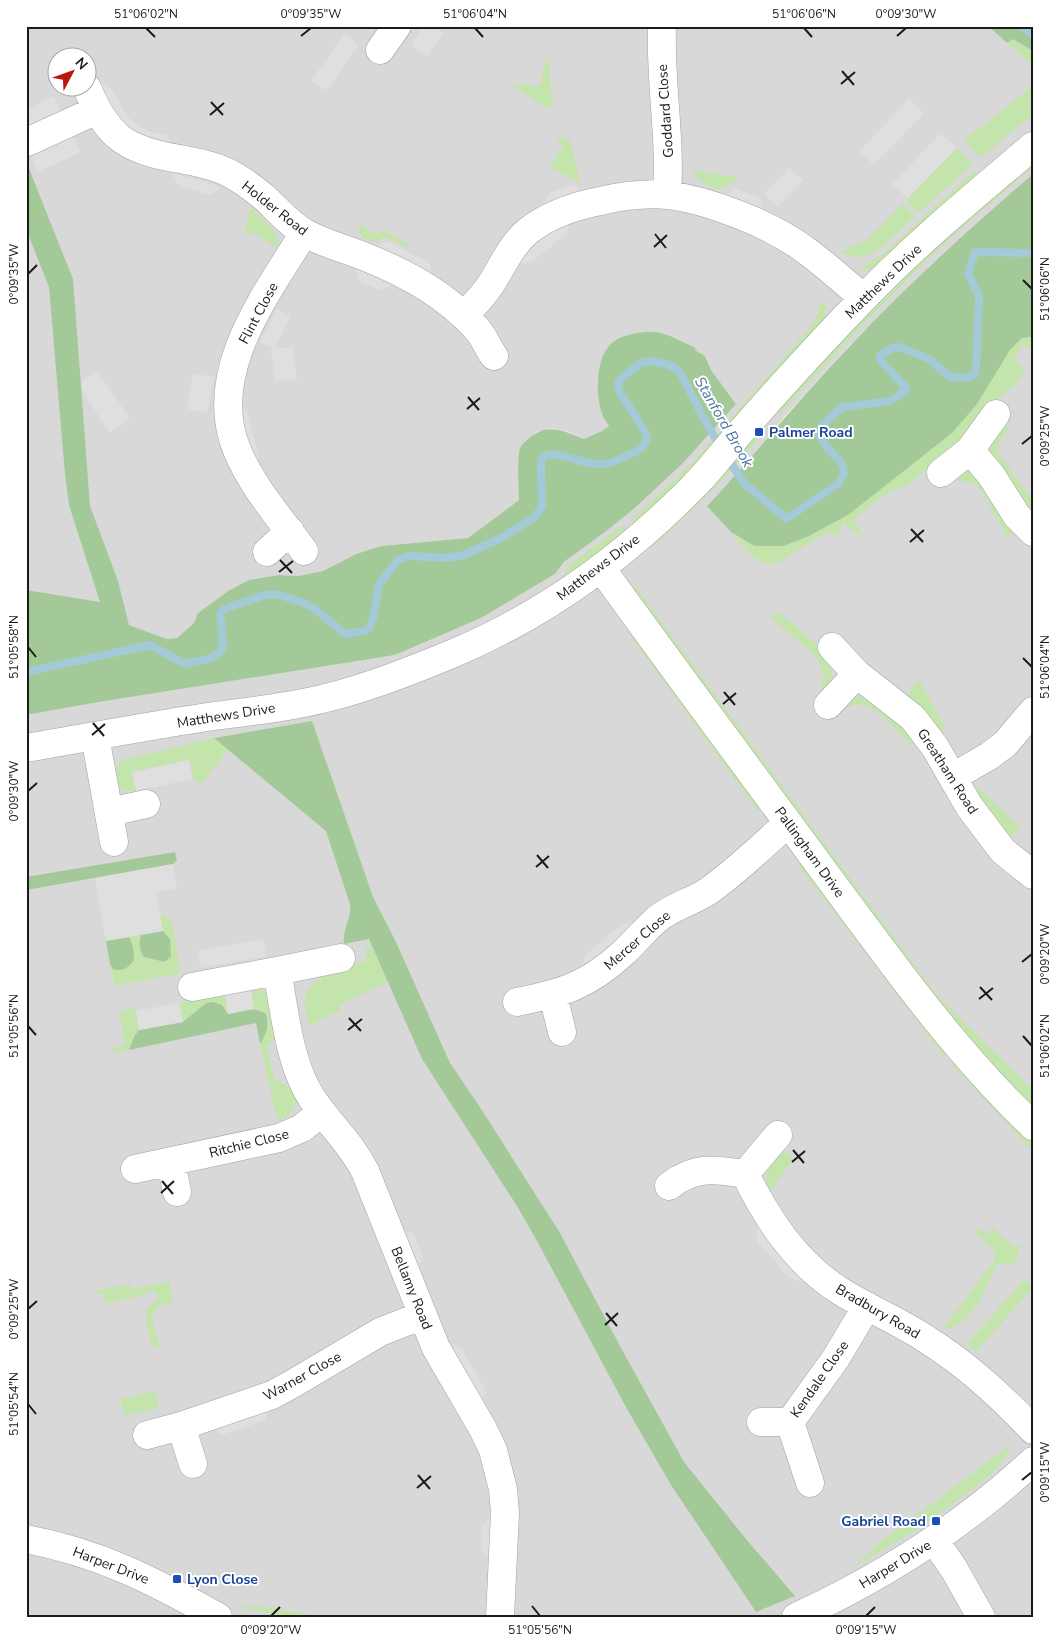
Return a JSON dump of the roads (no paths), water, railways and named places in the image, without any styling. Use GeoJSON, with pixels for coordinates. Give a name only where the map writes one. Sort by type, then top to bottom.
{"type":"FeatureCollection","features":[{"type":"Feature","properties":{"kind":"street"},"geometry":{"type":"LineString","coordinates":[[380,50],[396,26]]}},
{"type":"Feature","properties":{"kind":"street","name":"Goddard Close"},"geometry":{"type":"LineString","coordinates":[[662,26],[662,79],[669,172],[667,195]]}},
{"type":"Feature","properties":{"kind":"street","name":"Holder Road"},"geometry":{"type":"LineString","coordinates":[[27,142],[92,99],[114,133],[137,150],[157,156],[205,164],[226,172],[245,182],[304,233],[320,241],[370,258],[405,275],[437,294],[464,316],[482,336],[494,356]]}},
{"type":"Feature","properties":{"kind":"street","name":"Matthews Drive"},"geometry":{"type":"LineString","coordinates":[[26,748],[304,703],[332,696],[386,679],[454,653],[496,633],[551,602],[601,568],[676,504],[864,298],[934,232],[1033,146]]}},
{"type":"Feature","properties":{"kind":"street"},"geometry":{"type":"LineString","coordinates":[[464,316],[490,286],[526,232],[540,223],[574,208],[633,195],[667,195],[695,200],[761,224],[807,251],[864,298]]}},
{"type":"Feature","properties":{"kind":"street","name":"Flint Close"},"geometry":{"type":"LineString","coordinates":[[267,552],[297,541],[253,480],[236,450],[227,415],[227,398],[238,351],[252,318],[304,233]]}},
{"type":"Feature","properties":{"kind":"street"},"geometry":{"type":"LineString","coordinates":[[941,472],[970,450],[996,414]]}},
{"type":"Feature","properties":{"kind":"street"},"geometry":{"type":"LineString","coordinates":[[970,450],[990,475],[1017,516],[1033,532]]}},
{"type":"Feature","properties":{"kind":"street","name":"Pallingham Drive"},"geometry":{"type":"LineString","coordinates":[[601,568],[657,647],[943,1029],[992,1085],[1033,1126]]}},
{"type":"Feature","properties":{"kind":"street","name":"Greatham Road"},"geometry":{"type":"LineString","coordinates":[[832,647],[856,674],[913,718],[935,747],[969,806],[998,845],[1033,875]]}},
{"type":"Feature","properties":{"kind":"street"},"geometry":{"type":"LineString","coordinates":[[828,705],[856,674]]}},
{"type":"Feature","properties":{"kind":"street"},"geometry":{"type":"LineString","coordinates":[[953,777],[989,756],[1005,744],[1033,711]]}},
{"type":"Feature","properties":{"kind":"street"},"geometry":{"type":"LineString","coordinates":[[95,736],[114,842]]}},
{"type":"Feature","properties":{"kind":"street"},"geometry":{"type":"LineString","coordinates":[[109,812],[146,804]]}},
{"type":"Feature","properties":{"kind":"street","name":"Mercer Close"},"geometry":{"type":"LineString","coordinates":[[516,1002],[553,995],[594,976],[622,954],[657,919],[672,909],[706,893],[788,823]]}},
{"type":"Feature","properties":{"kind":"street"},"geometry":{"type":"LineString","coordinates":[[192,987],[341,958]]}},
{"type":"Feature","properties":{"kind":"street","name":"Bellamy Road"},"geometry":{"type":"LineString","coordinates":[[277,971],[291,1042],[303,1084],[322,1112],[350,1144],[365,1171],[440,1355],[493,1450],[503,1489],[504,1512],[500,1617]]}},
{"type":"Feature","properties":{"kind":"street"},"geometry":{"type":"LineString","coordinates":[[553,995],[562,1032]]}},
{"type":"Feature","properties":{"kind":"street","name":"Ritchie Close"},"geometry":{"type":"LineString","coordinates":[[135,1169],[279,1138],[302,1128],[322,1112]]}},
{"type":"Feature","properties":{"kind":"street"},"geometry":{"type":"LineString","coordinates":[[669,1186],[678,1178],[704,1170],[745,1174],[778,1135]]}},
{"type":"Feature","properties":{"kind":"street"},"geometry":{"type":"LineString","coordinates":[[171,1162],[176,1192]]}},
{"type":"Feature","properties":{"kind":"street","name":"Bradbury Road"},"geometry":{"type":"LineString","coordinates":[[745,1174],[772,1223],[785,1242],[801,1259],[838,1289],[921,1336],[950,1355],[1002,1399],[1033,1430]]}},
{"type":"Feature","properties":{"kind":"street","name":"Kendale Close"},"geometry":{"type":"LineString","coordinates":[[810,1483],[790,1422],[836,1358],[867,1306]]}},
{"type":"Feature","properties":{"kind":"street","name":"Warner Close"},"geometry":{"type":"LineString","coordinates":[[147,1435],[181,1426],[272,1395],[294,1384],[380,1332],[423,1315]]}},
{"type":"Feature","properties":{"kind":"street"},"geometry":{"type":"LineString","coordinates":[[760,1422],[790,1422]]}},
{"type":"Feature","properties":{"kind":"street"},"geometry":{"type":"LineString","coordinates":[[181,1426],[193,1464]]}},
{"type":"Feature","properties":{"kind":"street","name":"Harper Drive"},"geometry":{"type":"LineString","coordinates":[[796,1617],[853,1589],[934,1540],[997,1492],[1033,1461]]}},
{"type":"Feature","properties":{"kind":"street","name":"Harper Drive"},"geometry":{"type":"LineString","coordinates":[[26,1538],[64,1547],[119,1566],[154,1582],[218,1617]]}},
{"type":"Feature","properties":{"kind":"street"},"geometry":{"type":"LineString","coordinates":[[934,1540],[954,1569],[981,1617]]}},
{"type":"Feature","properties":{"kind":"waterway"},"geometry":{"type":"LineString","coordinates":[[1022,26],[1033,35]]}},
{"type":"Feature","properties":{"kind":"waterway","name":"Stanford Brook"},"geometry":{"type":"LineString","coordinates":[[727,457],[743,482],[786,519],[838,484],[844,474],[842,464],[820,437],[822,426],[842,407],[891,401],[907,389],[880,360],[880,356],[893,348],[899,347],[929,359],[950,377],[966,378],[974,375],[976,370],[979,296],[968,274],[975,252],[1033,253]]}},
{"type":"Feature","properties":{"kind":"waterway","name":"Stanford Brook"},"geometry":{"type":"LineString","coordinates":[[26,672],[150,645],[185,664],[212,658],[223,648],[220,615],[224,609],[270,594],[304,603],[316,610],[345,634],[365,631],[369,628],[373,619],[379,584],[398,560],[409,556],[446,558],[464,555],[503,537],[536,516],[542,506],[541,461],[544,456],[558,455],[590,463],[605,464],[618,460],[642,447],[646,442],[647,435],[619,391],[618,384],[621,379],[640,363],[652,361],[672,366],[681,374],[706,423],[721,447]]}},
{"type":"Feature","properties":{"kind":"place","name":"Palmer Road"},"geometry":{"type":"Point","coordinates":[759,432]}},
{"type":"Feature","properties":{"kind":"place","name":"Gabriel Road"},"geometry":{"type":"Point","coordinates":[936,1521]}},
{"type":"Feature","properties":{"kind":"place","name":"Lyon Close"},"geometry":{"type":"Point","coordinates":[177,1579]}}]}
